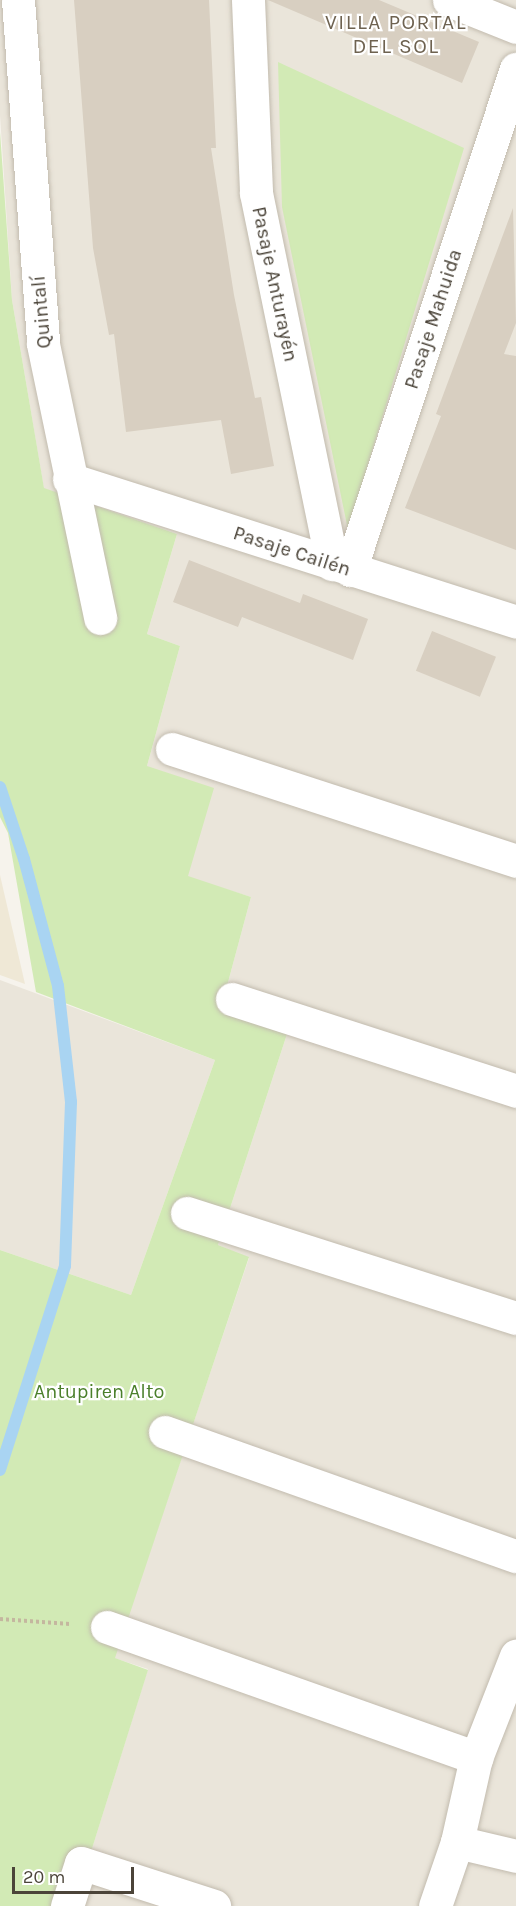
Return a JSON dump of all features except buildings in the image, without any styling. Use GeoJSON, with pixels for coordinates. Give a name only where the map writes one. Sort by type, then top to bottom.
{"type":"FeatureCollection","features":[{"type":"Feature","properties":{"kind":"street","name":"Quintalí"},"geometry":{"type":"LineString","coordinates":[[18,0],[43,344],[69,479],[100,618]]}},
{"type":"Feature","properties":{"kind":"street","name":"Pasaje Anturayén"},"geometry":{"type":"LineString","coordinates":[[248,0],[256,193],[341,567]]}},
{"type":"Feature","properties":{"kind":"street"},"geometry":{"type":"LineString","coordinates":[[449,0],[516,27]]}},
{"type":"Feature","properties":{"kind":"street","name":"Pasaje Mahuida"},"geometry":{"type":"LineString","coordinates":[[341,567],[516,69]]}},
{"type":"Feature","properties":{"kind":"street","name":"Pasaje Cailén"},"geometry":{"type":"LineString","coordinates":[[69,479],[516,622]]}},
{"type":"Feature","properties":{"kind":"street"},"geometry":{"type":"LineString","coordinates":[[172,749],[516,861]]}},
{"type":"Feature","properties":{"kind":"street"},"geometry":{"type":"LineString","coordinates":[[232,999],[516,1091]]}},
{"type":"Feature","properties":{"kind":"street"},"geometry":{"type":"LineString","coordinates":[[187,1213],[516,1318]]}},
{"type":"Feature","properties":{"kind":"street"},"geometry":{"type":"LineString","coordinates":[[165,1432],[516,1556]]}},
{"type":"Feature","properties":{"kind":"street"},"geometry":{"type":"LineString","coordinates":[[106,1627],[476,1758]]}},
{"type":"Feature","properties":{"kind":"street"},"geometry":{"type":"LineString","coordinates":[[435,1906],[457,1842],[476,1758],[516,1656]]}},
{"type":"Feature","properties":{"kind":"street"},"geometry":{"type":"LineString","coordinates":[[457,1842],[516,1856]]}},
{"type":"Feature","properties":{"kind":"street"},"geometry":{"type":"LineString","coordinates":[[67,1906],[81,1863],[214,1906]]}},
{"type":"Feature","properties":{"kind":"path"},"geometry":{"type":"LineString","coordinates":[[0,1619],[106,1627]]}},
{"type":"Feature","properties":{"kind":"shaded area"},"geometry":{"type":"Polygon","coordinates":[[[0,0],[516,0],[516,1906],[74,1906],[148,1669],[114,1658],[249,1258],[218,1245],[287,1034],[220,1012],[251,897],[187,877],[147,766],[180,646],[147,634],[177,534],[44,489],[12,300],[0,115],[0,0]]]}},
{"type":"Feature","properties":{"kind":"shaded area"},"geometry":{"type":"Polygon","coordinates":[[[0,875],[25,984],[0,975],[0,875]]]}},
{"type":"Feature","properties":{"kind":"shaded area"},"geometry":{"type":"Polygon","coordinates":[[[0,980],[215,1060],[131,1295],[0,1250],[0,980]]]}},
{"type":"Feature","properties":{"kind":"green space"},"geometry":{"type":"Polygon","coordinates":[[[278,62],[464,148],[348,530],[282,207],[278,62]]]}},
{"type":"Feature","properties":{"kind":"green space","name":"Antupiren Alto"},"geometry":{"type":"Polygon","coordinates":[[[0,132],[12,300],[44,488],[177,534],[147,634],[180,646],[147,766],[214,788],[188,876],[251,897],[220,1012],[287,1034],[218,1245],[249,1257],[115,1658],[148,1670],[74,1906],[0,1906],[0,1250],[131,1295],[215,1060],[36,992],[8,833],[0,817],[0,132]]]}},
{"type":"Feature","properties":{"kind":"waterway"},"geometry":{"type":"LineString","coordinates":[[0,787],[24,859],[58,986],[71,1102],[65,1266],[0,1470]]}},
{"type":"Feature","properties":{"kind":"district","name":"VILLA PORTAL DEL SOL"},"geometry":{"type":"Point","coordinates":[396,34]}}]}
